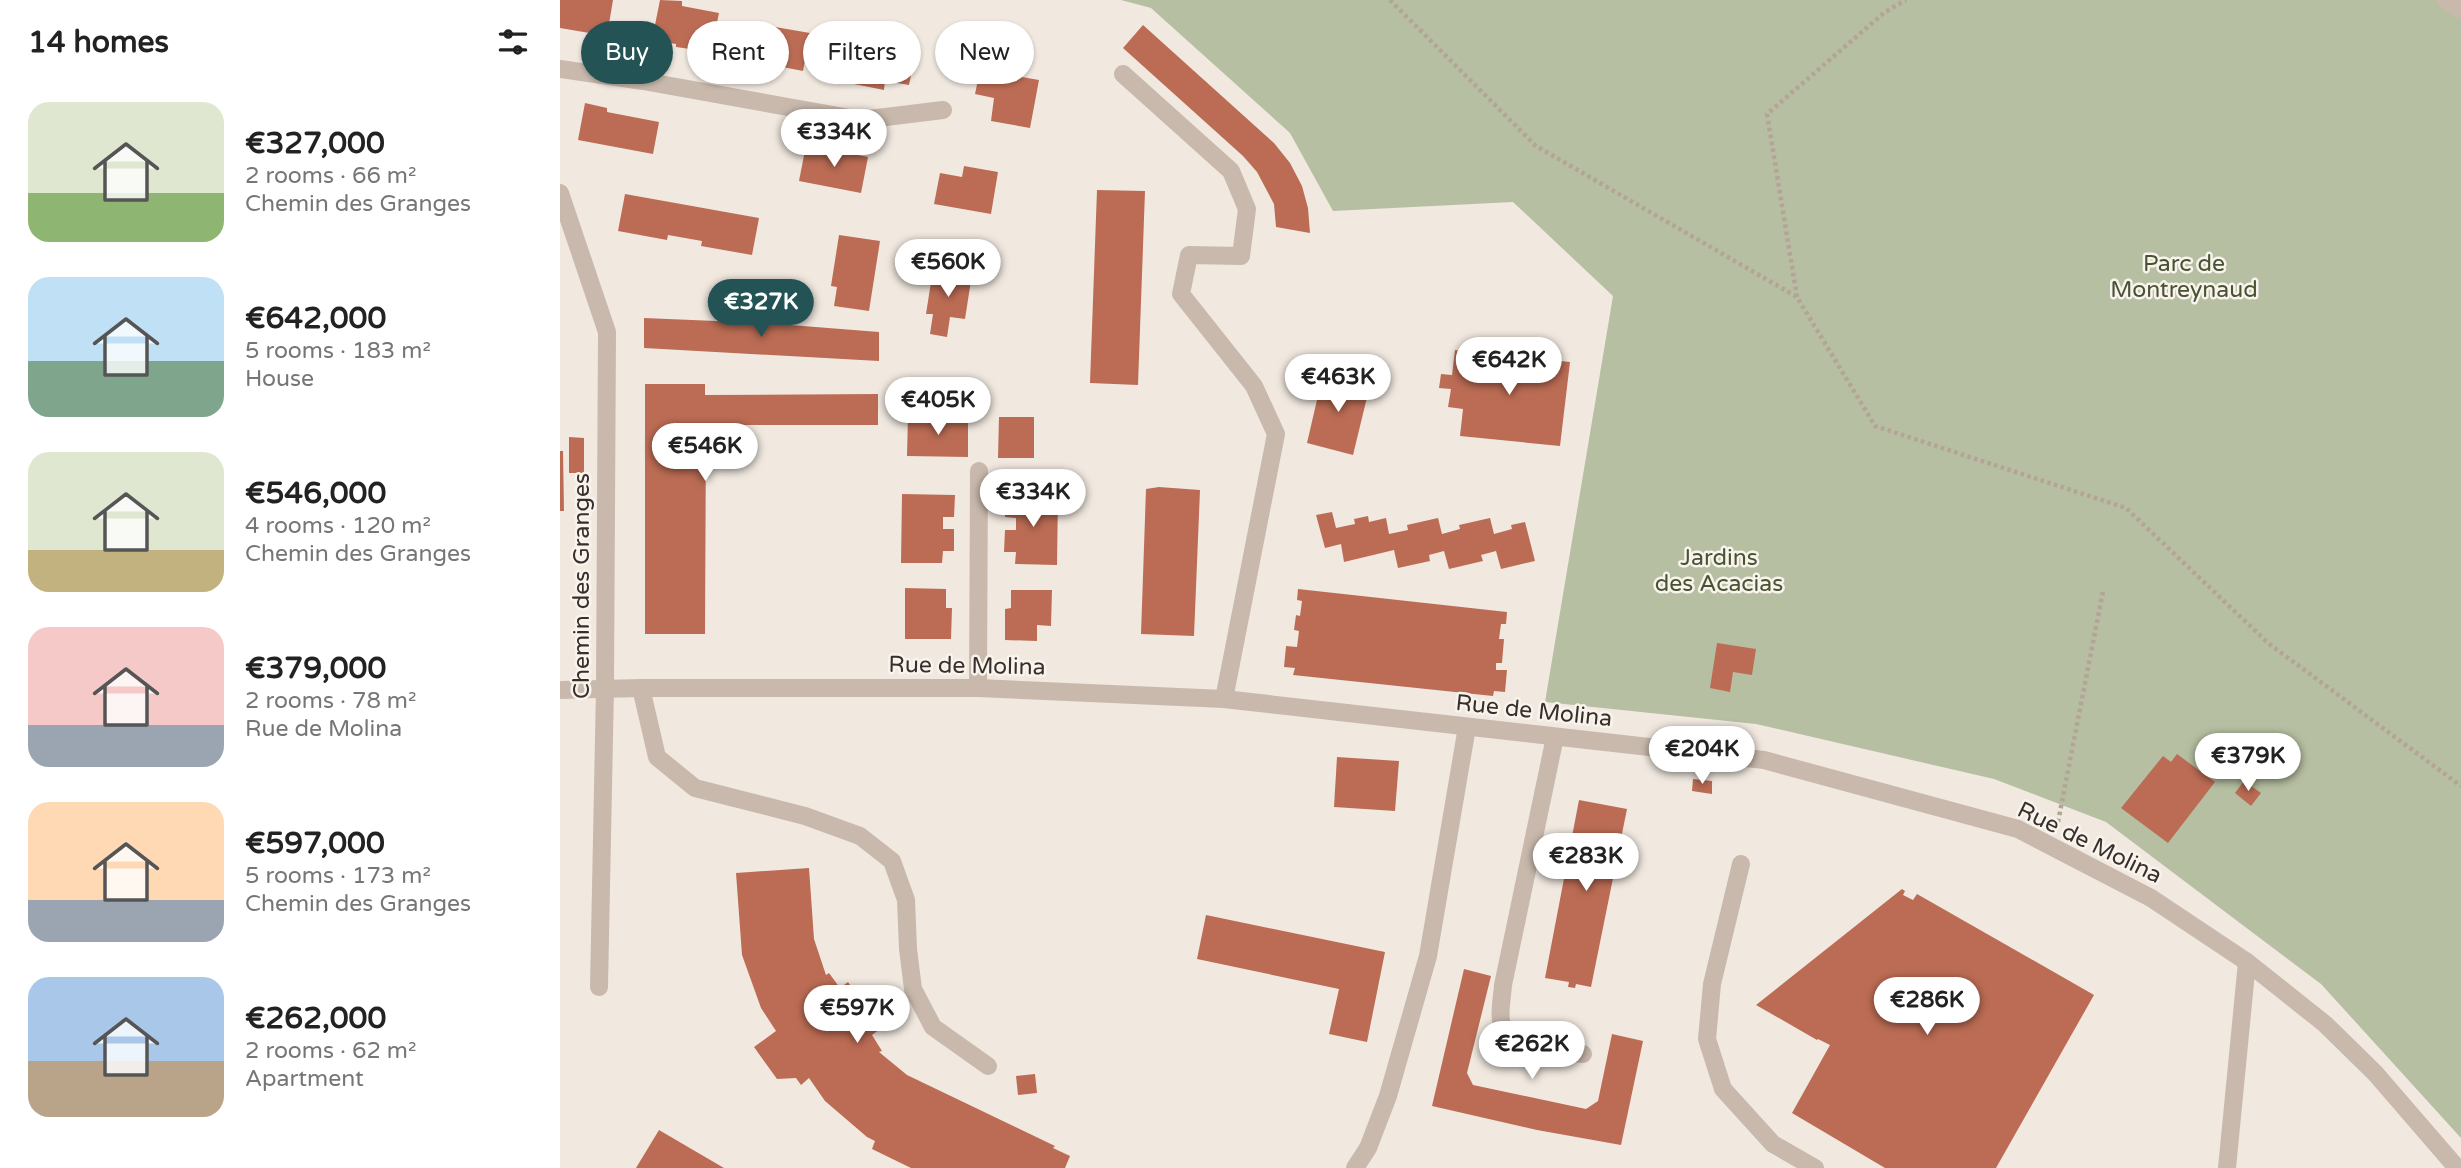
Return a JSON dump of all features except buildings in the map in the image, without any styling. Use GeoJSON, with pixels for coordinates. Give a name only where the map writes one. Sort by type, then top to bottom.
{"type":"FeatureCollection","features":[{"type":"Feature","properties":{"kind":"street"},"geometry":{"type":"LineString","coordinates":[[2446,0],[2461,10]]}},
{"type":"Feature","properties":{"kind":"street"},"geometry":{"type":"LineString","coordinates":[[560,69],[861,120],[943,110]]}},
{"type":"Feature","properties":{"kind":"street"},"geometry":{"type":"LineString","coordinates":[[1123,74],[1231,171],[1247,209],[1241,256],[1189,254],[1181,294],[1254,386],[1276,434],[1224,699]]}},
{"type":"Feature","properties":{"kind":"street","name":"Chemin des Granges"},"geometry":{"type":"LineString","coordinates":[[560,193],[607,332],[605,688],[599,987]]}},
{"type":"Feature","properties":{"kind":"street"},"geometry":{"type":"LineString","coordinates":[[978,688],[979,471]]}},
{"type":"Feature","properties":{"kind":"street"},"geometry":{"type":"LineString","coordinates":[[641,688],[657,757],[695,789],[805,816],[860,835],[892,861],[906,900],[913,989],[933,1027],[988,1066]]}},
{"type":"Feature","properties":{"kind":"street","name":"Rue de Molina"},"geometry":{"type":"LineString","coordinates":[[560,690],[978,688],[1224,699],[1764,760],[2018,829],[2151,898],[2247,962],[2325,1024],[2376,1074],[2457,1168]]}},
{"type":"Feature","properties":{"kind":"street"},"geometry":{"type":"LineString","coordinates":[[1354,1168],[1368,1148],[1388,1096],[1428,956],[1467,727]]}},
{"type":"Feature","properties":{"kind":"street"},"geometry":{"type":"LineString","coordinates":[[1555,737],[1503,985],[1500,1012],[1505,1035],[1516,1045],[1583,1054]]}},
{"type":"Feature","properties":{"kind":"street"},"geometry":{"type":"LineString","coordinates":[[1741,864],[1712,984],[1707,1039],[1723,1089],[1773,1144],[1815,1168]]}},
{"type":"Feature","properties":{"kind":"street"},"geometry":{"type":"LineString","coordinates":[[2227,1168],[2247,962]]}},
{"type":"Feature","properties":{"kind":"path"},"geometry":{"type":"LineString","coordinates":[[1390,0],[1536,146],[1797,297]]}},
{"type":"Feature","properties":{"kind":"path"},"geometry":{"type":"LineString","coordinates":[[1906,0],[1885,12],[1767,114],[1797,297],[1875,426],[2126,508],[2268,643],[2461,786]]}},
{"type":"Feature","properties":{"kind":"path"},"geometry":{"type":"LineString","coordinates":[[2053,847],[2103,591]]}},
{"type":"Feature","properties":{"kind":"green space","name":"Parc de Montreynaud"},"geometry":{"type":"Polygon","coordinates":[[[1121,0],[2461,0],[2461,1138],[2321,984],[2106,822],[1994,779],[1756,724],[1545,702],[1613,296],[1513,202],[1333,211],[1290,133],[1151,8],[1121,0]]]}},
{"type":"Feature","properties":{"kind":"park label","name":"Jardins des Acacias"},"geometry":{"type":"Point","coordinates":[1719,570]}}]}
